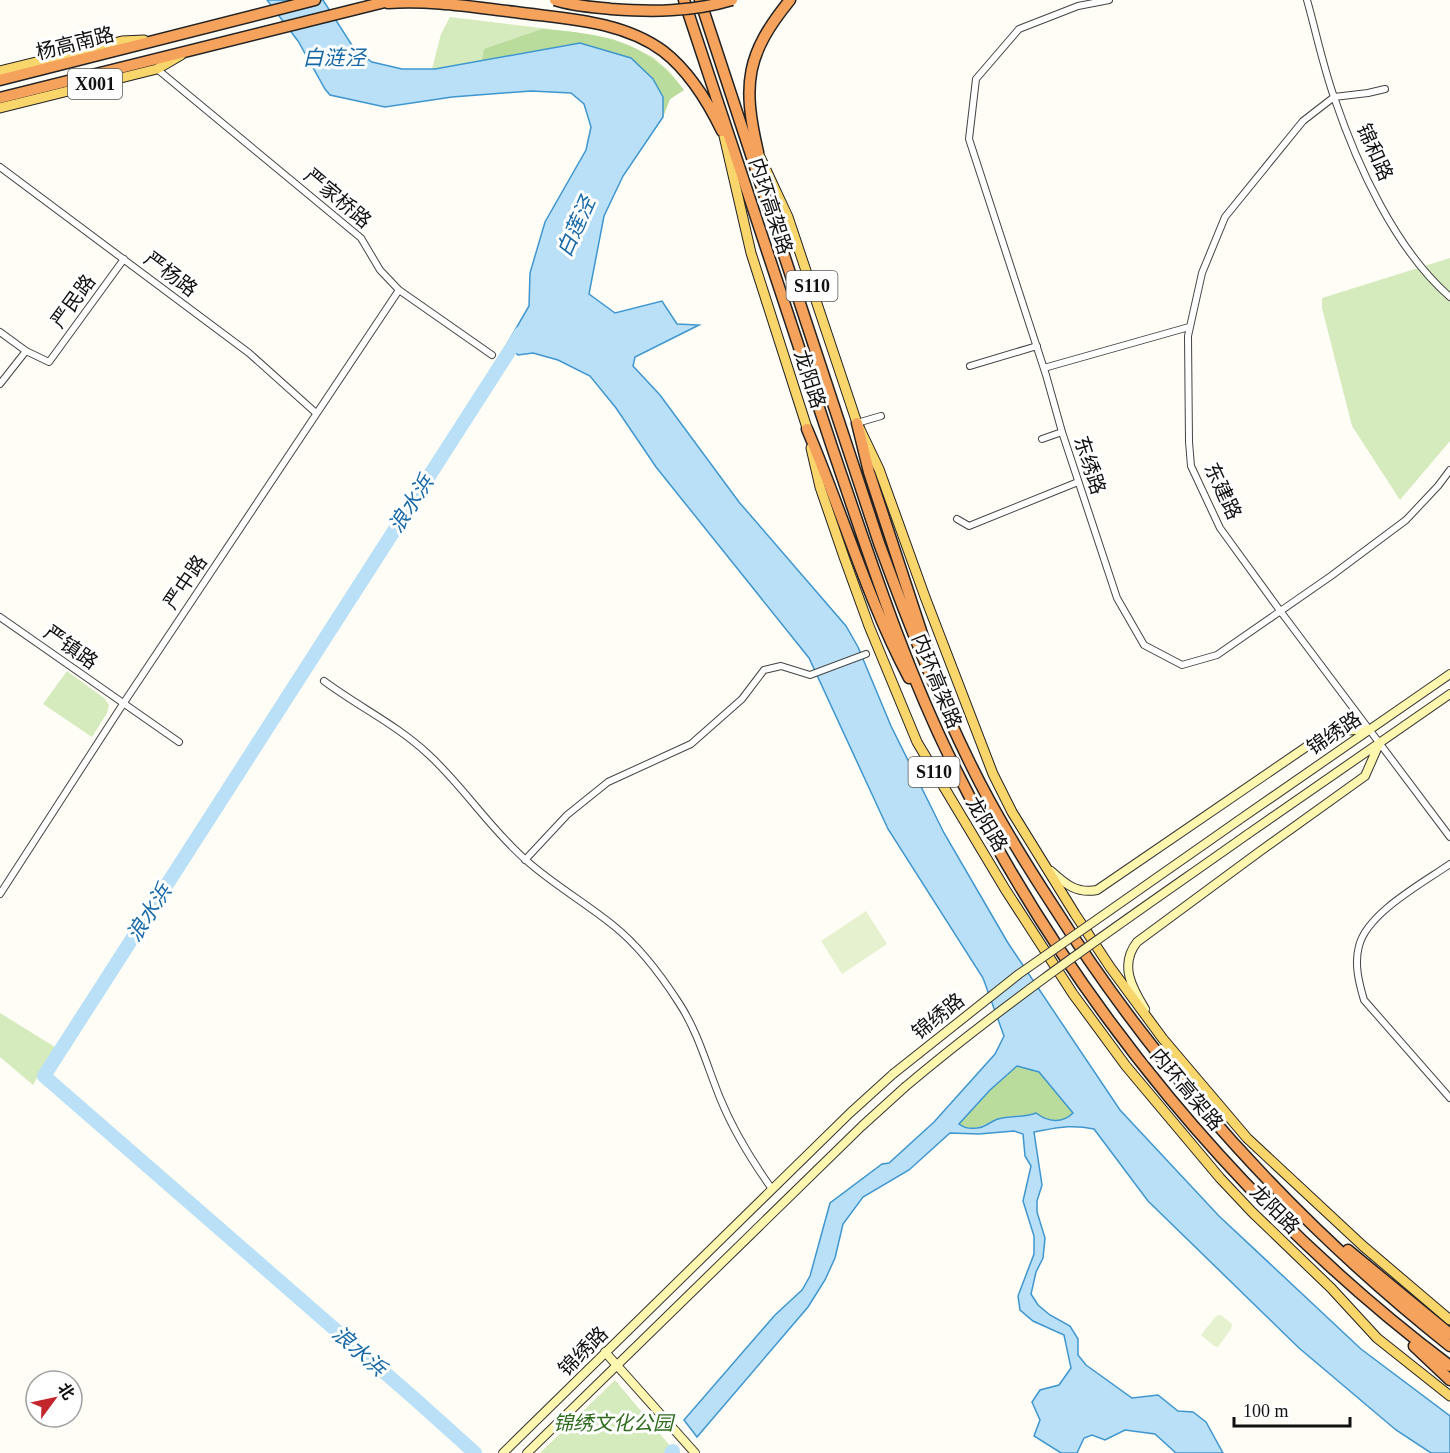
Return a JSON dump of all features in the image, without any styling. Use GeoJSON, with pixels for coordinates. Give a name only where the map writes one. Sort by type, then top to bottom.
{"type":"FeatureCollection","features":[{"type":"Feature","properties":{"kind":"highway","name":"杨高南路"},"geometry":{"type":"LineString","coordinates":[[0,80],[315,0]]}},
{"type":"Feature","properties":{"kind":"highway","name":"杨高南路"},"geometry":{"type":"LineString","coordinates":[[0,98],[393,0]]}},
{"type":"Feature","properties":{"kind":"highway"},"geometry":{"type":"LineString","coordinates":[[555,0],[588,7],[645,11],[698,8],[732,0]]}},
{"type":"Feature","properties":{"kind":"highway","name":"内环高架路"},"geometry":{"type":"LineString","coordinates":[[684,0],[826,429],[888,607],[940,736],[974,805],[1017,881],[1111,1023],[1163,1090],[1230,1168],[1307,1245],[1363,1295],[1450,1366]]}},
{"type":"Feature","properties":{"kind":"highway","name":"内环高架路"},"geometry":{"type":"LineString","coordinates":[[702,0],[839,425],[905,612],[954,729],[1007,832],[1098,975],[1177,1079],[1276,1190],[1345,1257],[1450,1346]]}},
{"type":"Feature","properties":{"kind":"highway"},"geometry":{"type":"LineString","coordinates":[[758,152],[749,108],[750,74],[765,32],[790,0]]}},
{"type":"Feature","properties":{"kind":"highway"},"geometry":{"type":"LineString","coordinates":[[381,3],[404,1],[447,3],[590,23],[628,32],[654,45],[678,64],[702,96],[724,135]]}},
{"type":"Feature","properties":{"kind":"highway"},"geometry":{"type":"LineString","coordinates":[[857,423],[869,472],[954,729]]}},
{"type":"Feature","properties":{"kind":"highway"},"geometry":{"type":"LineString","coordinates":[[807,429],[831,484],[886,628],[906,673],[940,736]]}},
{"type":"Feature","properties":{"kind":"highway"},"geometry":{"type":"LineString","coordinates":[[1276,1190],[1450,1334]]}},
{"type":"Feature","properties":{"kind":"highway"},"geometry":{"type":"LineString","coordinates":[[1363,1295],[1450,1380]]}},
{"type":"Feature","properties":{"kind":"main road","name":"龙阳路"},"geometry":{"type":"LineString","coordinates":[[680,0],[724,135],[754,264],[807,429],[820,487],[869,626],[922,752],[1037,941],[1126,1066],[1220,1178],[1274,1234],[1331,1288],[1377,1338],[1450,1396]]}},
{"type":"Feature","properties":{"kind":"main road","name":"龙阳路"},"geometry":{"type":"LineString","coordinates":[[702,0],[733,91],[792,227],[857,423],[879,469],[990,768],[1012,812],[1110,967],[1175,1054],[1255,1147],[1363,1246],[1450,1320]]}},
{"type":"Feature","properties":{"kind":"main road","name":"杨高南路"},"geometry":{"type":"LineString","coordinates":[[0,71],[122,41],[158,40]]}},
{"type":"Feature","properties":{"kind":"main road","name":"杨高南路"},"geometry":{"type":"LineString","coordinates":[[0,108],[157,69],[186,51]]}},
{"type":"Feature","properties":{"kind":"main road","name":"锦绣路"},"geometry":{"type":"LineString","coordinates":[[506,1450],[772,1189],[893,1074],[1019,974],[1450,674]]}},
{"type":"Feature","properties":{"kind":"main road","name":"锦绣路"},"geometry":{"type":"LineString","coordinates":[[527,1453],[854,1134],[945,1053],[1029,988],[1450,694]]}},
{"type":"Feature","properties":{"kind":"main road"},"geometry":{"type":"LineString","coordinates":[[1044,865],[1073,889],[1081,892],[1097,890],[1328,732],[1370,729]]}},
{"type":"Feature","properties":{"kind":"main road"},"geometry":{"type":"LineString","coordinates":[[1175,1054],[1130,982],[1127,964],[1133,947],[1169,918],[1365,776],[1380,742]]}},
{"type":"Feature","properties":{"kind":"main road"},"geometry":{"type":"LineString","coordinates":[[606,1352],[695,1453]]}},
{"type":"Feature","properties":{"kind":"street","name":"东绣路"},"geometry":{"type":"LineString","coordinates":[[1109,0],[1077,6],[1019,29],[976,79],[969,138],[1117,598],[1144,645],[1182,665],[1217,654],[1281,612],[1406,520],[1450,470]]}},
{"type":"Feature","properties":{"kind":"street","name":"锦和路"},"geometry":{"type":"LineString","coordinates":[[1307,0],[1334,97],[1363,171],[1395,231],[1435,284],[1450,297]]}},
{"type":"Feature","properties":{"kind":"street","name":"严家桥路"},"geometry":{"type":"LineString","coordinates":[[157,69],[361,238],[380,270],[399,290],[492,356]]}},
{"type":"Feature","properties":{"kind":"street"},"geometry":{"type":"LineString","coordinates":[[1334,97],[1385,89]]}},
{"type":"Feature","properties":{"kind":"street","name":"东建路"},"geometry":{"type":"LineString","coordinates":[[1334,97],[1303,121],[1225,217],[1202,273],[1189,327],[1191,466],[1220,528],[1450,837]]}},
{"type":"Feature","properties":{"kind":"street","name":"严杨路"},"geometry":{"type":"LineString","coordinates":[[0,167],[249,353],[316,413]]}},
{"type":"Feature","properties":{"kind":"street","name":"严民路"},"geometry":{"type":"LineString","coordinates":[[26,351],[49,362],[124,260]]}},
{"type":"Feature","properties":{"kind":"street","name":"严中路"},"geometry":{"type":"LineString","coordinates":[[0,894],[123,704],[399,290]]}},
{"type":"Feature","properties":{"kind":"street"},"geometry":{"type":"LineString","coordinates":[[1044,369],[1189,327]]}},
{"type":"Feature","properties":{"kind":"street"},"geometry":{"type":"LineString","coordinates":[[0,332],[26,351],[0,384]]}},
{"type":"Feature","properties":{"kind":"street"},"geometry":{"type":"LineString","coordinates":[[970,366],[1037,346]]}},
{"type":"Feature","properties":{"kind":"street"},"geometry":{"type":"LineString","coordinates":[[857,423],[881,416]]}},
{"type":"Feature","properties":{"kind":"street"},"geometry":{"type":"LineString","coordinates":[[1042,439],[1062,432]]}},
{"type":"Feature","properties":{"kind":"street"},"geometry":{"type":"LineString","coordinates":[[957,519],[969,526],[1078,482]]}},
{"type":"Feature","properties":{"kind":"street","name":"严镇路"},"geometry":{"type":"LineString","coordinates":[[0,617],[178,742]]}},
{"type":"Feature","properties":{"kind":"street"},"geometry":{"type":"LineString","coordinates":[[525,860],[567,815],[608,782],[692,744],[742,699],[764,670],[781,666],[810,675],[866,654]]}},
{"type":"Feature","properties":{"kind":"street"},"geometry":{"type":"LineString","coordinates":[[324,681],[395,726],[427,753],[525,860],[615,927],[650,962],[680,1004],[700,1043],[721,1100],[752,1160],[772,1189]]}},
{"type":"Feature","properties":{"kind":"street"},"geometry":{"type":"LineString","coordinates":[[1450,864],[1375,917],[1359,944],[1358,961],[1359,982],[1364,1000],[1450,1098]]}},
{"type":"Feature","properties":{"kind":"green space"},"geometry":{"type":"Polygon","coordinates":[[[450,17],[613,39],[653,57],[670,72],[684,90],[670,99],[663,117],[663,97],[432,69],[441,34],[450,17]]]}},
{"type":"Feature","properties":{"kind":"green space"},"geometry":{"type":"Polygon","coordinates":[[[542,29],[584,33],[621,42],[654,60],[684,90],[670,99],[663,117],[663,97],[653,79],[631,58],[580,43],[482,60],[484,49],[542,29]]]}},
{"type":"Feature","properties":{"kind":"green space"},"geometry":{"type":"Polygon","coordinates":[[[1450,258],[1450,441],[1400,500],[1352,426],[1322,308],[1322,298],[1450,258]]]}},
{"type":"Feature","properties":{"kind":"green space"},"geometry":{"type":"Polygon","coordinates":[[[67,671],[104,698],[109,705],[107,713],[92,737],[43,704],[67,671]]]}},
{"type":"Feature","properties":{"kind":"green space"},"geometry":{"type":"Polygon","coordinates":[[[866,911],[887,944],[842,974],[821,941],[866,911]]]}},
{"type":"Feature","properties":{"kind":"green space"},"geometry":{"type":"Polygon","coordinates":[[[0,1013],[55,1047],[33,1085],[0,1057],[0,1013]]]}},
{"type":"Feature","properties":{"kind":"green space"},"geometry":{"type":"Polygon","coordinates":[[[1017,1066],[1039,1072],[1074,1113],[1061,1120],[1024,1116],[1004,1117],[973,1128],[958,1124],[990,1089],[1017,1066]]]}},
{"type":"Feature","properties":{"kind":"green space"},"geometry":{"type":"Polygon","coordinates":[[[1221,1315],[1232,1324],[1218,1347],[1201,1335],[1216,1316],[1221,1315]]]}},
{"type":"Feature","properties":{"kind":"green space","name":"锦绣文化公园"},"geometry":{"type":"Polygon","coordinates":[[[615,1380],[676,1453],[540,1453],[615,1380]]]}},
{"type":"Feature","properties":{"kind":"water"},"geometry":{"type":"Polygon","coordinates":[[[267,0],[323,0],[355,50],[372,62],[402,69],[435,69],[580,43],[631,58],[653,79],[663,97],[663,117],[623,176],[604,216],[589,294],[615,313],[662,301],[677,324],[699,325],[635,357],[633,366],[660,395],[739,502],[846,626],[858,647],[891,726],[944,833],[1008,943],[1120,1110],[1219,1216],[1361,1349],[1450,1416],[1450,1453],[1431,1453],[1396,1430],[1299,1348],[1148,1201],[1094,1129],[1078,1127],[1034,1132],[1042,1185],[1037,1201],[1037,1212],[1045,1238],[1043,1258],[1036,1272],[1031,1294],[1038,1305],[1050,1315],[1070,1326],[1078,1339],[1078,1355],[1086,1365],[1132,1398],[1158,1395],[1178,1411],[1193,1412],[1206,1422],[1223,1453],[1176,1453],[1155,1434],[1125,1430],[1105,1440],[1092,1435],[1084,1438],[1077,1453],[1061,1453],[1034,1436],[1040,1420],[1032,1402],[1040,1390],[1059,1385],[1071,1368],[1064,1335],[1033,1321],[1020,1310],[1018,1296],[1034,1254],[1034,1236],[1023,1201],[1031,1166],[1025,1156],[1023,1134],[1014,1131],[979,1134],[950,1133],[909,1170],[863,1197],[843,1224],[835,1258],[825,1280],[808,1307],[697,1437],[684,1420],[775,1315],[802,1290],[810,1276],[830,1203],[882,1164],[889,1163],[934,1122],[995,1054],[1004,1036],[983,978],[888,829],[809,658],[656,467],[616,408],[590,376],[558,360],[533,353],[518,355],[507,344],[529,306],[530,273],[545,222],[586,150],[591,127],[584,104],[571,93],[531,91],[452,97],[385,107],[330,95],[298,41],[267,0]],[[1017,1066],[990,1090],[959,1124],[967,1128],[980,1128],[998,1119],[1036,1113],[1055,1120],[1069,1117],[1073,1113],[1039,1072],[1017,1066]]]}},
{"type":"Feature","properties":{"kind":"waterway","name":"浪水浜"},"geometry":{"type":"LineString","coordinates":[[475,1453],[44,1076],[521,333]]}},
{"type":"Feature","properties":{"kind":"water label","name":"白涟泾"},"geometry":{"type":"Point","coordinates":[334,58]}},
{"type":"Feature","properties":{"kind":"water label","name":"白莲泾"},"geometry":{"type":"Point","coordinates":[576,227]}}]}
